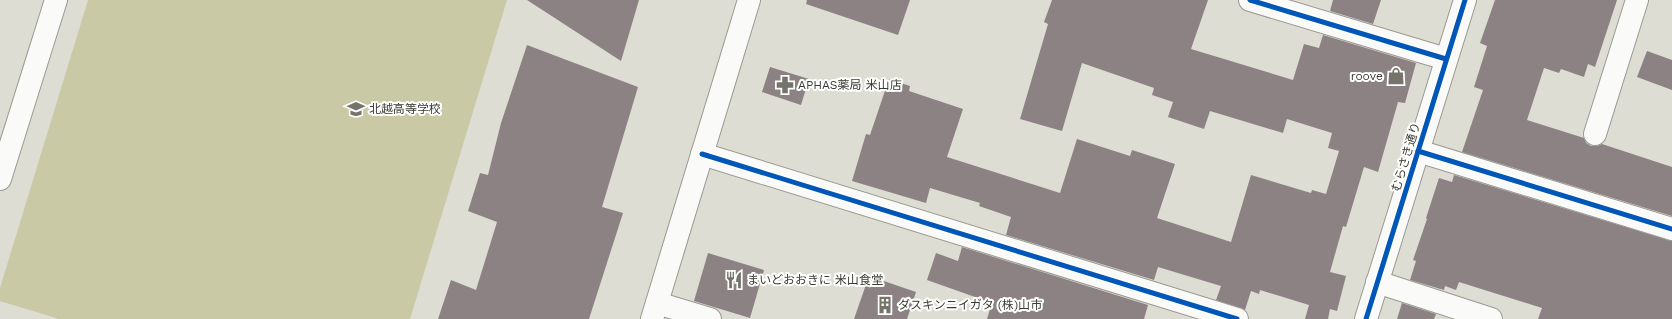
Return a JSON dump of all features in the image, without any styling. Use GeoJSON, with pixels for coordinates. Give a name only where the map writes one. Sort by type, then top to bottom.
{"type":"FeatureCollection","features":[{"type":"Feature","properties":{"kind":"street"},"geometry":{"type":"LineString","coordinates":[[0,179],[56,0]]}},
{"type":"Feature","properties":{"kind":"street"},"geometry":{"type":"LineString","coordinates":[[710,319],[655,311],[749,0]]}},
{"type":"Feature","properties":{"kind":"street"},"geometry":{"type":"LineString","coordinates":[[1250,0],[1446,59]]}},
{"type":"Feature","properties":{"kind":"street","name":"むらさき通り"},"geometry":{"type":"LineString","coordinates":[[1366,319],[1465,0]]}},
{"type":"Feature","properties":{"kind":"street"},"geometry":{"type":"LineString","coordinates":[[1595,134],[1637,0]]}},
{"type":"Feature","properties":{"kind":"street"},"geometry":{"type":"LineString","coordinates":[[1418,151],[1672,229]]}},
{"type":"Feature","properties":{"kind":"street"},"geometry":{"type":"LineString","coordinates":[[702,154],[1237,319]]}},
{"type":"Feature","properties":{"kind":"street"},"geometry":{"type":"LineString","coordinates":[[1377,282],[1491,319]]}},
{"type":"Feature","properties":{"kind":"green space","name":"北越高等学校"},"geometry":{"type":"Polygon","coordinates":[[[88,0],[507,0],[410,319],[59,319],[0,301],[0,288],[88,0]]]}},
{"type":"Feature","properties":{"kind":"building"},"geometry":{"type":"Polygon","coordinates":[[[527,0],[639,0],[621,61],[527,0]]]}},
{"type":"Feature","properties":{"kind":"building"},"geometry":{"type":"Polygon","coordinates":[[[807,0],[910,0],[898,35],[806,4],[807,0]]]}},
{"type":"Feature","properties":{"kind":"building"},"geometry":{"type":"Polygon","coordinates":[[[1052,0],[1208,0],[1191,49],[1293,80],[1304,44],[1319,48],[1323,35],[1416,63],[1405,103],[1398,102],[1378,172],[1364,167],[1346,227],[1343,226],[1330,272],[1346,276],[1337,311],[1330,309],[1328,319],[1305,319],[1309,305],[1260,290],[1259,294],[1251,291],[1245,310],[1216,300],[1221,286],[1158,267],[1154,280],[1006,235],[1011,217],[979,206],[980,203],[930,188],[926,203],[852,181],[866,134],[870,135],[889,79],[910,86],[909,91],[963,109],[947,157],[1060,193],[1077,139],[1130,156],[1132,150],[1175,164],[1157,218],[1231,242],[1251,175],[1311,193],[1312,190],[1326,194],[1339,151],[1328,148],[1332,133],[1287,119],[1283,133],[1210,111],[1204,129],[1168,117],[1173,102],[1152,95],[1154,88],[1082,63],[1062,131],[1020,119],[1048,24],[1044,22],[1052,0]]]}},
{"type":"Feature","properties":{"kind":"building"},"geometry":{"type":"Polygon","coordinates":[[[1333,0],[1381,0],[1373,24],[1330,11],[1333,0]]]}},
{"type":"Feature","properties":{"kind":"building"},"geometry":{"type":"Polygon","coordinates":[[[1495,0],[1617,0],[1595,67],[1588,64],[1584,77],[1561,69],[1559,73],[1544,68],[1527,120],[1584,138],[1586,143],[1591,146],[1602,144],[1672,167],[1672,216],[1462,152],[1483,90],[1474,87],[1487,46],[1480,43],[1495,0]]]}},
{"type":"Feature","properties":{"kind":"building"},"geometry":{"type":"Polygon","coordinates":[[[527,45],[638,87],[602,207],[623,213],[589,319],[438,319],[451,280],[476,290],[497,222],[468,211],[480,173],[488,175],[501,123],[527,45]]]}},
{"type":"Feature","properties":{"kind":"building"},"geometry":{"type":"Polygon","coordinates":[[[1647,51],[1672,60],[1672,90],[1637,77],[1647,51]]]}},
{"type":"Feature","properties":{"kind":"building"},"geometry":{"type":"Polygon","coordinates":[[[770,67],[809,79],[801,105],[762,92],[770,67]]]}},
{"type":"Feature","properties":{"kind":"building"},"geometry":{"type":"Polygon","coordinates":[[[1454,175],[1672,241],[1672,319],[1538,319],[1542,308],[1459,282],[1456,290],[1445,286],[1444,290],[1410,280],[1416,261],[1413,260],[1439,178],[1452,182],[1454,175]]]}},
{"type":"Feature","properties":{"kind":"building"},"geometry":{"type":"Polygon","coordinates":[[[962,247],[1148,305],[1144,319],[987,319],[992,303],[927,280],[936,253],[958,261],[962,247]]]}},
{"type":"Feature","properties":{"kind":"building"},"geometry":{"type":"Polygon","coordinates":[[[708,253],[764,270],[750,318],[694,301],[708,253]]]}},
{"type":"Feature","properties":{"kind":"building","name":"ダスキンニイガタ (株)山市"},"geometry":{"type":"Polygon","coordinates":[[[869,276],[916,292],[907,319],[854,319],[869,276]]]}},
{"type":"Feature","properties":{"kind":"building"},"geometry":{"type":"Polygon","coordinates":[[[1402,303],[1436,314],[1434,319],[1397,319],[1402,303]]]}},
{"type":"Feature","properties":{"kind":"cycle path"},"geometry":{"type":"LineString","coordinates":[[1250,0],[1446,59]]}},
{"type":"Feature","properties":{"kind":"cycle path"},"geometry":{"type":"LineString","coordinates":[[1366,319],[1465,0]]}},
{"type":"Feature","properties":{"kind":"cycle path"},"geometry":{"type":"LineString","coordinates":[[1418,151],[1672,229]]}},
{"type":"Feature","properties":{"kind":"cycle path"},"geometry":{"type":"LineString","coordinates":[[702,154],[1237,319]]}},
{"type":"Feature","properties":{"kind":"place","name":"roove"},"geometry":{"type":"Point","coordinates":[1396,76]}},
{"type":"Feature","properties":{"kind":"place","name":"APHAS薬局 米山店"},"geometry":{"type":"Point","coordinates":[785,85]}},
{"type":"Feature","properties":{"kind":"place","name":"北越高等学校"},"geometry":{"type":"Point","coordinates":[356,109]}},
{"type":"Feature","properties":{"kind":"place","name":"まいどおおきに 米山食堂"},"geometry":{"type":"Point","coordinates":[734,280]}},
{"type":"Feature","properties":{"kind":"place","name":"ダスキンニイガタ (株)山市"},"geometry":{"type":"Point","coordinates":[885,305]}}]}
